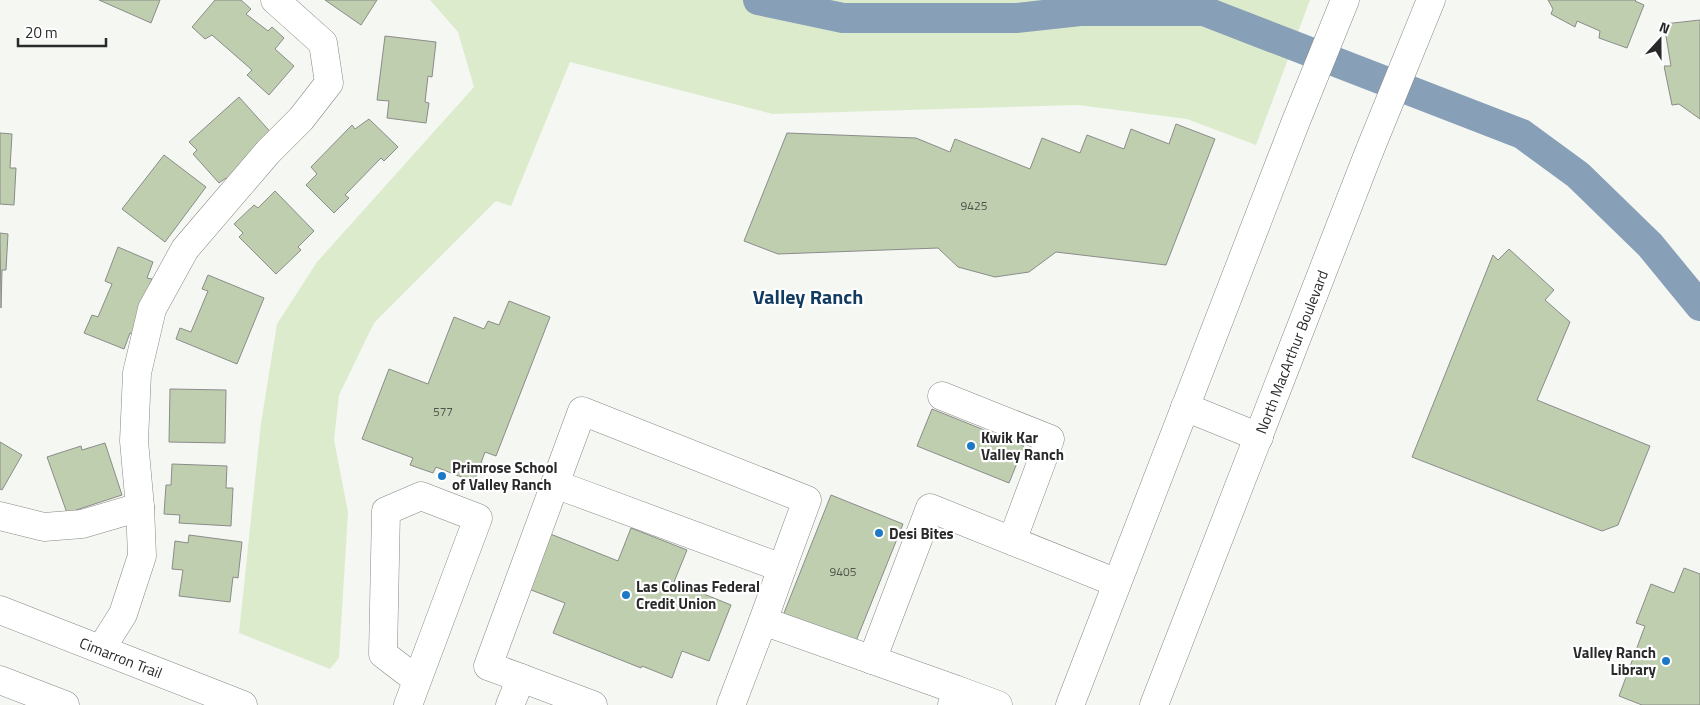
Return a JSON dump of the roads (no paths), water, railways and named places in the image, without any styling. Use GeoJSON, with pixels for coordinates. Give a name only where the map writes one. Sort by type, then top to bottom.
{"type":"FeatureCollection","features":[{"type":"Feature","properties":{"kind":"main road"},"geometry":{"type":"LineString","coordinates":[[101,649],[123,614],[142,556],[134,441],[137,373],[152,310],[185,249],[268,152],[301,119],[329,83],[323,43],[275,0]]}},
{"type":"Feature","properties":{"kind":"main road"},"geometry":{"type":"LineString","coordinates":[[1070,705],[1296,121],[1345,0]]}},
{"type":"Feature","properties":{"kind":"main road","name":"North MacArthur Boulevard"},"geometry":{"type":"LineString","coordinates":[[1154,705],[1369,152],[1430,2]]}},
{"type":"Feature","properties":{"kind":"main road"},"geometry":{"type":"LineString","coordinates":[[942,396],[1050,439],[1012,542]]}},
{"type":"Feature","properties":{"kind":"main road"},"geometry":{"type":"LineString","coordinates":[[1185,407],[1259,437]]}},
{"type":"Feature","properties":{"kind":"main road"},"geometry":{"type":"LineString","coordinates":[[593,705],[488,666],[582,411],[807,500],[732,705]]}},
{"type":"Feature","properties":{"kind":"main road"},"geometry":{"type":"LineString","coordinates":[[555,484],[782,568]]}},
{"type":"Feature","properties":{"kind":"main road"},"geometry":{"type":"LineString","coordinates":[[421,496],[478,518],[412,693],[383,654],[386,511],[421,496]]}},
{"type":"Feature","properties":{"kind":"main road"},"geometry":{"type":"LineString","coordinates":[[0,516],[44,527],[82,524],[140,507]]}},
{"type":"Feature","properties":{"kind":"main road"},"geometry":{"type":"LineString","coordinates":[[872,660],[930,508],[1117,583]]}},
{"type":"Feature","properties":{"kind":"main road","name":"Cimarron Trail"},"geometry":{"type":"LineString","coordinates":[[0,610],[243,705]]}},
{"type":"Feature","properties":{"kind":"main road"},"geometry":{"type":"LineString","coordinates":[[763,621],[872,660],[955,698],[998,705]]}},
{"type":"Feature","properties":{"kind":"main road"},"geometry":{"type":"LineString","coordinates":[[510,705],[521,678]]}},
{"type":"Feature","properties":{"kind":"main road"},"geometry":{"type":"LineString","coordinates":[[0,680],[65,705]]}},
{"type":"Feature","properties":{"kind":"waterway"},"geometry":{"type":"LineString","coordinates":[[758,0],[843,18],[1016,18],[1080,11],[1204,11],[1522,134],[1578,175],[1650,245],[1700,306]]}},
{"type":"Feature","properties":{"kind":"place","name":"Kwik Kar Valley Ranch"},"geometry":{"type":"Point","coordinates":[971,446]}},
{"type":"Feature","properties":{"kind":"place","name":"Primrose School of Valley Ranch"},"geometry":{"type":"Point","coordinates":[442,476]}},
{"type":"Feature","properties":{"kind":"place","name":"Desi Bites"},"geometry":{"type":"Point","coordinates":[879,533]}},
{"type":"Feature","properties":{"kind":"place","name":"Las Colinas Federal Credit Union"},"geometry":{"type":"Point","coordinates":[626,595]}},
{"type":"Feature","properties":{"kind":"place","name":"Valley Ranch Library"},"geometry":{"type":"Point","coordinates":[1666,661]}},
{"type":"Feature","properties":{"kind":"district","name":"Valley Ranch"},"geometry":{"type":"Point","coordinates":[808,296]}}]}
